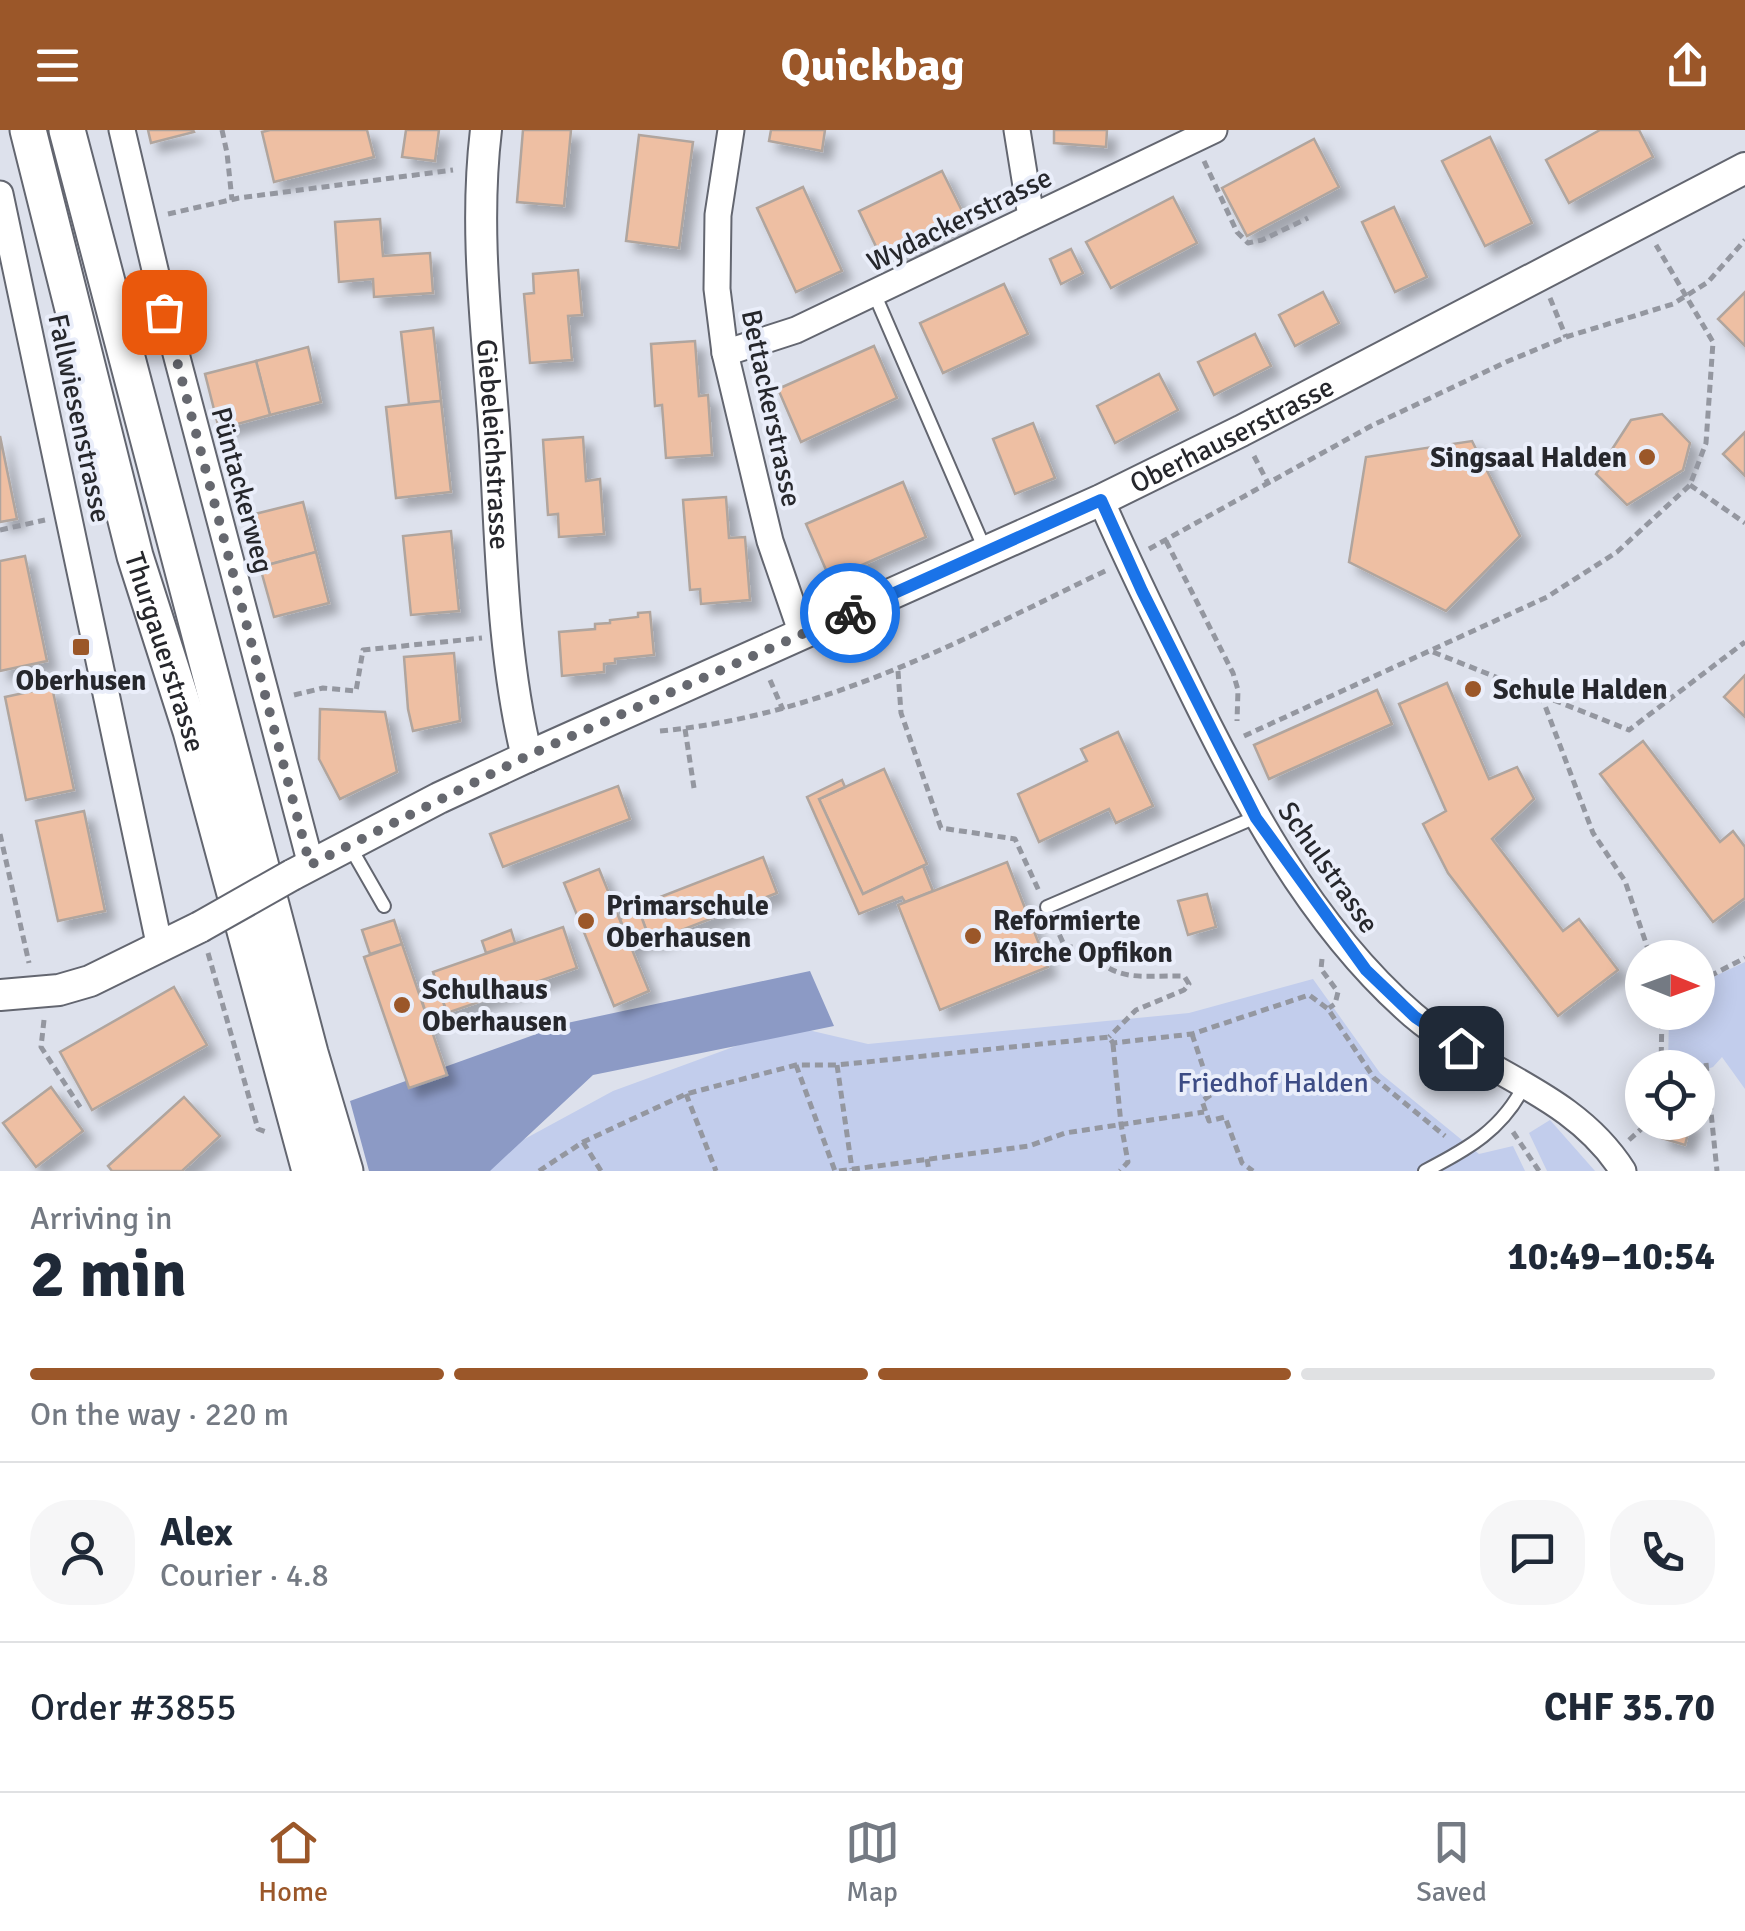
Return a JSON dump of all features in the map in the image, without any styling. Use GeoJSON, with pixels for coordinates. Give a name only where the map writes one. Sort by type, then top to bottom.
{"type":"FeatureCollection","features":[{"type":"Feature","properties":{"kind":"main road","name":"Thurgauerstrasse"},"geometry":{"type":"LineString","coordinates":[[28,130],[135,556],[191,731],[310,1171]]}},
{"type":"Feature","properties":{"kind":"main road","name":"Thurgauerstrasse"},"geometry":{"type":"LineString","coordinates":[[67,130],[345,1171]]}},
{"type":"Feature","properties":{"kind":"street","name":"Püntackerweg"},"geometry":{"type":"LineString","coordinates":[[122,130],[267,700],[302,870]]}},
{"type":"Feature","properties":{"kind":"street","name":"Giebeleichstrasse"},"geometry":{"type":"LineString","coordinates":[[486,130],[479,201],[514,699],[527,756]]}},
{"type":"Feature","properties":{"kind":"street","name":"Bettackerstrasse"},"geometry":{"type":"LineString","coordinates":[[731,130],[718,215],[718,289],[725,353],[770,540],[802,634]]}},
{"type":"Feature","properties":{"kind":"street"},"geometry":{"type":"LineString","coordinates":[[1017,130],[1032,217]]}},
{"type":"Feature","properties":{"kind":"street","name":"Wydackerstrasse"},"geometry":{"type":"LineString","coordinates":[[725,353],[796,330],[1204,135]]}},
{"type":"Feature","properties":{"kind":"street","name":"Oberhauserstrasse"},"geometry":{"type":"LineString","coordinates":[[0,994],[59,990],[108,974],[160,948],[203,936],[302,870],[349,844],[527,756],[1101,500],[1242,431],[1745,168]]}},
{"type":"Feature","properties":{"kind":"street","name":"Fallwiesenstrasse"},"geometry":{"type":"LineString","coordinates":[[0,194],[7,254],[160,948]]}},
{"type":"Feature","properties":{"kind":"street","name":"Schulstrasse"},"geometry":{"type":"LineString","coordinates":[[1101,500],[1218,747],[1256,818],[1366,970],[1415,1017],[1582,1121],[1624,1171]]}},
{"type":"Feature","properties":{"kind":"lane"},"geometry":{"type":"LineString","coordinates":[[874,293],[987,553]]}},
{"type":"Feature","properties":{"kind":"lane"},"geometry":{"type":"LineString","coordinates":[[1047,907],[1256,818]]}},
{"type":"Feature","properties":{"kind":"lane"},"geometry":{"type":"LineString","coordinates":[[349,844],[384,906]]}},
{"type":"Feature","properties":{"kind":"lane"},"geometry":{"type":"LineString","coordinates":[[1425,1171],[1463,1151],[1503,1120],[1525,1084]]}},
{"type":"Feature","properties":{"kind":"path"},"geometry":{"type":"LineString","coordinates":[[222,130],[232,200]]}},
{"type":"Feature","properties":{"kind":"path"},"geometry":{"type":"LineString","coordinates":[[1204,135],[1242,240],[1255,243],[1308,218]]}},
{"type":"Feature","properties":{"kind":"path"},"geometry":{"type":"LineString","coordinates":[[142,220],[232,200],[481,168]]}},
{"type":"Feature","properties":{"kind":"path"},"geometry":{"type":"LineString","coordinates":[[1218,747],[1548,597],[1617,552],[1690,485],[1706,443],[1713,342],[1641,220]]}},
{"type":"Feature","properties":{"kind":"path"},"geometry":{"type":"LineString","coordinates":[[1137,555],[1371,426],[1506,362],[1566,337],[1673,304],[1708,282],[1745,240]]}},
{"type":"Feature","properties":{"kind":"path"},"geometry":{"type":"LineString","coordinates":[[1538,274],[1566,337]]}},
{"type":"Feature","properties":{"kind":"path"},"geometry":{"type":"LineString","coordinates":[[1690,485],[1745,523]]}},
{"type":"Feature","properties":{"kind":"path"},"geometry":{"type":"LineString","coordinates":[[0,530],[53,519]]}},
{"type":"Feature","properties":{"kind":"path"},"geometry":{"type":"LineString","coordinates":[[1166,541],[1238,690],[1236,727],[1218,747]]}},
{"type":"Feature","properties":{"kind":"path"},"geometry":{"type":"LineString","coordinates":[[646,732],[685,729],[784,710],[898,670],[1116,565]]}},
{"type":"Feature","properties":{"kind":"path"},"geometry":{"type":"LineString","coordinates":[[267,700],[323,688],[356,691],[364,650],[495,636]]}},
{"type":"Feature","properties":{"kind":"path"},"geometry":{"type":"LineString","coordinates":[[1432,652],[1629,730],[1745,642]]}},
{"type":"Feature","properties":{"kind":"path"},"geometry":{"type":"LineString","coordinates":[[765,668],[784,710]]}},
{"type":"Feature","properties":{"kind":"path"},"geometry":{"type":"LineString","coordinates":[[898,670],[901,713],[941,828],[1015,839],[1066,947],[1083,947],[1102,968],[1123,974],[1184,976],[1189,984],[1184,990],[1136,1010],[1111,1040],[1128,1162],[1120,1171]]}},
{"type":"Feature","properties":{"kind":"path"},"geometry":{"type":"LineString","coordinates":[[1542,695],[1593,833],[1625,881],[1645,940]]}},
{"type":"Feature","properties":{"kind":"path"},"geometry":{"type":"LineString","coordinates":[[685,729],[694,788]]}},
{"type":"Feature","properties":{"kind":"path"},"geometry":{"type":"LineString","coordinates":[[0,834],[30,970]]}},
{"type":"Feature","properties":{"kind":"path"},"geometry":{"type":"LineString","coordinates":[[203,936],[258,1129],[272,1134]]}},
{"type":"Feature","properties":{"kind":"path"},"geometry":{"type":"LineString","coordinates":[[1328,1009],[1335,1004],[1338,992],[1321,969],[1320,961],[1345,943]]}},
{"type":"Feature","properties":{"kind":"path"},"geometry":{"type":"LineString","coordinates":[[1715,973],[1745,958]]}},
{"type":"Feature","properties":{"kind":"path"},"geometry":{"type":"LineString","coordinates":[[539,1171],[583,1142],[686,1094],[796,1064],[837,1065],[1192,1034],[1309,994],[1328,1009],[1374,1078],[1463,1151]]}},
{"type":"Feature","properties":{"kind":"path"},"geometry":{"type":"LineString","coordinates":[[44,1014],[41,1046],[82,1110]]}},
{"type":"Feature","properties":{"kind":"path"},"geometry":{"type":"LineString","coordinates":[[1192,1034],[1212,1094],[1202,1101],[1208,1121],[1225,1117],[1242,1162],[1253,1171]]}},
{"type":"Feature","properties":{"kind":"path"},"geometry":{"type":"LineString","coordinates":[[796,1064],[837,1171],[1030,1146],[1064,1133],[1204,1112]]}},
{"type":"Feature","properties":{"kind":"path"},"geometry":{"type":"LineString","coordinates":[[837,1065],[852,1169]]}},
{"type":"Feature","properties":{"kind":"path"},"geometry":{"type":"LineString","coordinates":[[686,1094],[716,1171]]}},
{"type":"Feature","properties":{"kind":"path"},"geometry":{"type":"LineString","coordinates":[[1503,1120],[1539,1171]]}},
{"type":"Feature","properties":{"kind":"path"},"geometry":{"type":"LineString","coordinates":[[1714,1140],[1717,1171]]}},
{"type":"Feature","properties":{"kind":"path"},"geometry":{"type":"LineString","coordinates":[[583,1142],[601,1171]]}},
{"type":"Feature","properties":{"kind":"path"},"geometry":{"type":"LineString","coordinates":[[928,1159],[929,1171]]}},
{"type":"Feature","properties":{"kind":"green space"},"geometry":{"type":"Polygon","coordinates":[[[1745,962],[1745,1089],[1722,1057],[1715,1065],[1715,1050],[1668,1050],[1669,1030],[1715,1030],[1715,976],[1745,962]]]}},
{"type":"Feature","properties":{"kind":"green space","name":"Friedhof Halden"},"geometry":{"type":"Polygon","coordinates":[[[1313,979],[1380,1073],[1479,1154],[1513,1146],[1525,1171],[482,1171],[499,1153],[613,1091],[791,1026],[868,1044],[1189,1013],[1313,979]]]}},
{"type":"Feature","properties":{"kind":"green space"},"geometry":{"type":"Polygon","coordinates":[[[1550,1120],[1595,1171],[1547,1171],[1529,1133],[1550,1120]]]}},
{"type":"Feature","properties":{"kind":"shaded area"},"geometry":{"type":"Polygon","coordinates":[[[810,971],[834,1026],[593,1075],[490,1171],[369,1171],[350,1101],[567,1023],[810,971]]]}},
{"type":"Feature","properties":{"kind":"building"},"geometry":{"type":"Polygon","coordinates":[[[148,130],[193,130],[194,132],[151,143],[148,130]]]}},
{"type":"Feature","properties":{"kind":"building"},"geometry":{"type":"Polygon","coordinates":[[[367,130],[374,157],[274,182],[262,132],[367,130]]]}},
{"type":"Feature","properties":{"kind":"building"},"geometry":{"type":"Polygon","coordinates":[[[406,130],[439,130],[435,161],[402,157],[406,130]]]}},
{"type":"Feature","properties":{"kind":"building"},"geometry":{"type":"Polygon","coordinates":[[[523,130],[571,130],[564,206],[517,202],[523,130]]]}},
{"type":"Feature","properties":{"kind":"building"},"geometry":{"type":"Polygon","coordinates":[[[771,130],[825,130],[822,151],[769,141],[771,130]]]}},
{"type":"Feature","properties":{"kind":"building"},"geometry":{"type":"Polygon","coordinates":[[[1054,130],[1107,130],[1106,147],[1054,143],[1054,130]]]}},
{"type":"Feature","properties":{"kind":"building"},"geometry":{"type":"Polygon","coordinates":[[[1600,130],[1639,130],[1653,157],[1569,203],[1546,160],[1600,130]]]}},
{"type":"Feature","properties":{"kind":"building"},"geometry":{"type":"Polygon","coordinates":[[[639,135],[693,142],[679,248],[626,241],[639,135]]]}},
{"type":"Feature","properties":{"kind":"building"},"geometry":{"type":"Polygon","coordinates":[[[1490,137],[1532,223],[1485,246],[1442,161],[1490,137]]]}},
{"type":"Feature","properties":{"kind":"building"},"geometry":{"type":"Polygon","coordinates":[[[1314,139],[1339,187],[1247,236],[1222,188],[1314,139]]]}},
{"type":"Feature","properties":{"kind":"building"},"geometry":{"type":"Polygon","coordinates":[[[942,171],[966,219],[882,259],[859,211],[942,171]]]}},
{"type":"Feature","properties":{"kind":"building"},"geometry":{"type":"Polygon","coordinates":[[[803,187],[842,271],[796,292],[757,208],[803,187]]]}},
{"type":"Feature","properties":{"kind":"building"},"geometry":{"type":"Polygon","coordinates":[[[1173,197],[1197,243],[1111,288],[1086,242],[1173,197]]]}},
{"type":"Feature","properties":{"kind":"building"},"geometry":{"type":"Polygon","coordinates":[[[1394,207],[1427,277],[1395,292],[1362,222],[1394,207]]]}},
{"type":"Feature","properties":{"kind":"building"},"geometry":{"type":"Polygon","coordinates":[[[380,219],[383,256],[430,253],[433,293],[374,297],[373,279],[339,282],[335,222],[380,219]]]}},
{"type":"Feature","properties":{"kind":"building"},"geometry":{"type":"Polygon","coordinates":[[[1071,249],[1083,273],[1061,284],[1050,259],[1071,249]]]}},
{"type":"Feature","properties":{"kind":"building"},"geometry":{"type":"Polygon","coordinates":[[[578,270],[582,315],[568,316],[572,360],[530,363],[524,294],[534,293],[533,274],[578,270]]]}},
{"type":"Feature","properties":{"kind":"building"},"geometry":{"type":"Polygon","coordinates":[[[1004,284],[1028,334],[943,373],[920,323],[1004,284]]]}},
{"type":"Feature","properties":{"kind":"building"},"geometry":{"type":"Polygon","coordinates":[[[1323,292],[1339,323],[1295,346],[1279,315],[1323,292]]]}},
{"type":"Feature","properties":{"kind":"building"},"geometry":{"type":"Polygon","coordinates":[[[1745,292],[1745,346],[1718,319],[1745,292]]]}},
{"type":"Feature","properties":{"kind":"building"},"geometry":{"type":"Polygon","coordinates":[[[433,328],[441,401],[409,404],[401,332],[433,328]]]}},
{"type":"Feature","properties":{"kind":"building"},"geometry":{"type":"Polygon","coordinates":[[[1255,334],[1271,366],[1214,395],[1198,362],[1255,334]]]}},
{"type":"Feature","properties":{"kind":"building"},"geometry":{"type":"Polygon","coordinates":[[[695,341],[699,396],[708,395],[712,455],[666,458],[662,405],[655,406],[651,344],[695,341]]]}},
{"type":"Feature","properties":{"kind":"building"},"geometry":{"type":"Polygon","coordinates":[[[874,346],[897,398],[801,442],[778,389],[874,346]]]}},
{"type":"Feature","properties":{"kind":"building"},"geometry":{"type":"Polygon","coordinates":[[[308,347],[321,402],[270,415],[256,361],[308,347]]]}},
{"type":"Feature","properties":{"kind":"building"},"geometry":{"type":"Polygon","coordinates":[[[256,361],[270,415],[219,429],[205,374],[256,361]]]}},
{"type":"Feature","properties":{"kind":"building"},"geometry":{"type":"Polygon","coordinates":[[[1159,374],[1178,410],[1115,443],[1097,406],[1159,374]]]}},
{"type":"Feature","properties":{"kind":"building"},"geometry":{"type":"Polygon","coordinates":[[[441,401],[451,492],[396,498],[386,407],[441,401]]]}},
{"type":"Feature","properties":{"kind":"building","name":"Singsaal Halden"},"geometry":{"type":"Polygon","coordinates":[[[1662,414],[1690,443],[1683,470],[1627,505],[1596,474],[1631,420],[1662,414]]]}},
{"type":"Feature","properties":{"kind":"building"},"geometry":{"type":"Polygon","coordinates":[[[1033,423],[1055,478],[1015,494],[993,439],[1033,423]]]}},
{"type":"Feature","properties":{"kind":"building"},"geometry":{"type":"Polygon","coordinates":[[[1745,432],[1745,476],[1723,454],[1745,432]]]}},
{"type":"Feature","properties":{"kind":"building"},"geometry":{"type":"Polygon","coordinates":[[[0,436],[17,519],[0,522],[0,436]]]}},
{"type":"Feature","properties":{"kind":"building"},"geometry":{"type":"Polygon","coordinates":[[[583,437],[586,481],[600,479],[604,534],[559,537],[558,514],[548,515],[543,440],[583,437]]]}},
{"type":"Feature","properties":{"kind":"building"},"geometry":{"type":"Polygon","coordinates":[[[1472,441],[1520,536],[1446,611],[1349,562],[1366,457],[1472,441]]]}},
{"type":"Feature","properties":{"kind":"building"},"geometry":{"type":"Polygon","coordinates":[[[903,482],[926,537],[830,579],[806,524],[903,482]]]}},
{"type":"Feature","properties":{"kind":"building"},"geometry":{"type":"Polygon","coordinates":[[[726,497],[729,538],[745,537],[750,600],[701,604],[700,589],[690,590],[683,500],[726,497]]]}},
{"type":"Feature","properties":{"kind":"building"},"geometry":{"type":"Polygon","coordinates":[[[303,502],[316,552],[260,567],[247,516],[303,502]]]}},
{"type":"Feature","properties":{"kind":"building"},"geometry":{"type":"Polygon","coordinates":[[[451,531],[459,611],[411,615],[403,536],[451,531]]]}},
{"type":"Feature","properties":{"kind":"building"},"geometry":{"type":"Polygon","coordinates":[[[316,552],[329,603],[274,617],[260,567],[316,552]]]}},
{"type":"Feature","properties":{"kind":"building"},"geometry":{"type":"Polygon","coordinates":[[[25,556],[47,661],[0,671],[0,561],[25,556]]]}},
{"type":"Feature","properties":{"kind":"building"},"geometry":{"type":"Polygon","coordinates":[[[650,612],[654,655],[615,659],[615,663],[604,664],[604,672],[562,676],[559,632],[595,629],[595,624],[650,612]]]}},
{"type":"Feature","properties":{"kind":"building"},"geometry":{"type":"Polygon","coordinates":[[[454,653],[460,721],[413,731],[404,657],[454,653]]]}},
{"type":"Feature","properties":{"kind":"building"},"geometry":{"type":"Polygon","coordinates":[[[1745,675],[1745,717],[1724,697],[1745,675]]]}},
{"type":"Feature","properties":{"kind":"building"},"geometry":{"type":"Polygon","coordinates":[[[1447,683],[1489,779],[1517,767],[1534,799],[1492,839],[1563,931],[1579,919],[1618,970],[1558,1016],[1448,873],[1423,824],[1446,811],[1399,704],[1447,683]]]}},
{"type":"Feature","properties":{"kind":"building"},"geometry":{"type":"Polygon","coordinates":[[[52,687],[74,790],[26,800],[5,697],[52,687]]]}},
{"type":"Feature","properties":{"kind":"building"},"geometry":{"type":"Polygon","coordinates":[[[1377,690],[1392,724],[1269,779],[1254,745],[1377,690]]]}},
{"type":"Feature","properties":{"kind":"building"},"geometry":{"type":"Polygon","coordinates":[[[320,709],[385,712],[397,772],[340,799],[319,759],[320,709]]]}},
{"type":"Feature","properties":{"kind":"building"},"geometry":{"type":"Polygon","coordinates":[[[1118,732],[1153,806],[1116,823],[1109,809],[1039,842],[1018,794],[1087,761],[1081,749],[1118,732]]]}},
{"type":"Feature","properties":{"kind":"building"},"geometry":{"type":"Polygon","coordinates":[[[1643,741],[1720,842],[1733,831],[1745,847],[1745,898],[1713,922],[1600,774],[1643,741]]]}},
{"type":"Feature","properties":{"kind":"building"},"geometry":{"type":"Polygon","coordinates":[[[884,769],[927,864],[863,894],[819,799],[884,769]]]}},
{"type":"Feature","properties":{"kind":"building"},"geometry":{"type":"Polygon","coordinates":[[[842,780],[845,787],[819,799],[863,894],[923,866],[933,891],[905,902],[902,897],[859,914],[807,797],[842,780]]]}},
{"type":"Feature","properties":{"kind":"building"},"geometry":{"type":"Polygon","coordinates":[[[618,786],[630,819],[503,867],[490,834],[618,786]]]}},
{"type":"Feature","properties":{"kind":"building"},"geometry":{"type":"Polygon","coordinates":[[[84,811],[105,911],[58,921],[36,821],[84,811]]]}},
{"type":"Feature","properties":{"kind":"building"},"geometry":{"type":"Polygon","coordinates":[[[763,857],[777,893],[651,942],[637,906],[763,857]]]}},
{"type":"Feature","properties":{"kind":"building","name":"Reformierte Kirche Opfikon"},"geometry":{"type":"Polygon","coordinates":[[[1007,862],[1048,967],[940,1010],[898,905],[1007,862]]]}},
{"type":"Feature","properties":{"kind":"building"},"geometry":{"type":"Polygon","coordinates":[[[599,869],[649,991],[614,1006],[564,883],[599,869]]]}},
{"type":"Feature","properties":{"kind":"building"},"geometry":{"type":"Polygon","coordinates":[[[1207,894],[1216,927],[1188,935],[1178,901],[1207,894]]]}},
{"type":"Feature","properties":{"kind":"building"},"geometry":{"type":"Polygon","coordinates":[[[639,910],[649,938],[631,946],[620,919],[639,910]]]}},
{"type":"Feature","properties":{"kind":"building"},"geometry":{"type":"Polygon","coordinates":[[[394,920],[402,944],[370,954],[362,930],[394,920]]]}},
{"type":"Feature","properties":{"kind":"building"},"geometry":{"type":"Polygon","coordinates":[[[563,927],[577,968],[447,1013],[433,972],[563,927]]]}},
{"type":"Feature","properties":{"kind":"building"},"geometry":{"type":"Polygon","coordinates":[[[511,930],[515,943],[486,953],[482,941],[511,930]]]}},
{"type":"Feature","properties":{"kind":"building","name":"Schulhaus Oberhausen"},"geometry":{"type":"Polygon","coordinates":[[[402,944],[447,1075],[409,1088],[364,957],[402,944]]]}},
{"type":"Feature","properties":{"kind":"building"},"geometry":{"type":"Polygon","coordinates":[[[437,985],[447,1013],[428,1019],[419,992],[437,985]]]}},
{"type":"Feature","properties":{"kind":"building"},"geometry":{"type":"Polygon","coordinates":[[[174,987],[207,1045],[92,1110],[60,1052],[174,987]]]}},
{"type":"Feature","properties":{"kind":"building"},"geometry":{"type":"Polygon","coordinates":[[[51,1087],[83,1131],[36,1167],[3,1123],[51,1087]]]}},
{"type":"Feature","properties":{"kind":"building"},"geometry":{"type":"Polygon","coordinates":[[[184,1097],[220,1136],[182,1171],[112,1171],[108,1166],[184,1097]]]}},
{"type":"Feature","properties":{"kind":"way so far"},"geometry":{"type":"LineString","coordinates":[[164,312],[310,865],[527,756],[850,613]]}},
{"type":"Feature","properties":{"kind":"place","name":"Singsaal Halden"},"geometry":{"type":"Point","coordinates":[1647,457]}},
{"type":"Feature","properties":{"kind":"place","name":"Oberhusen"},"geometry":{"type":"Point","coordinates":[81,647]}},
{"type":"Feature","properties":{"kind":"place","name":"Schule Halden"},"geometry":{"type":"Point","coordinates":[1473,689]}},
{"type":"Feature","properties":{"kind":"place","name":"Primarschule Oberhausen"},"geometry":{"type":"Point","coordinates":[586,921]}},
{"type":"Feature","properties":{"kind":"place","name":"Reformierte Kirche Opfikon"},"geometry":{"type":"Point","coordinates":[973,936]}},
{"type":"Feature","properties":{"kind":"place","name":"Schulhaus Oberhausen"},"geometry":{"type":"Point","coordinates":[402,1005]}},
{"type":"Feature","properties":{"kind":"route"},"geometry":{"type":"LineString","coordinates":[[850,613],[1101,500],[1218,747],[1256,818],[1366,970],[1415,1017],[1461,1048]]}}]}
